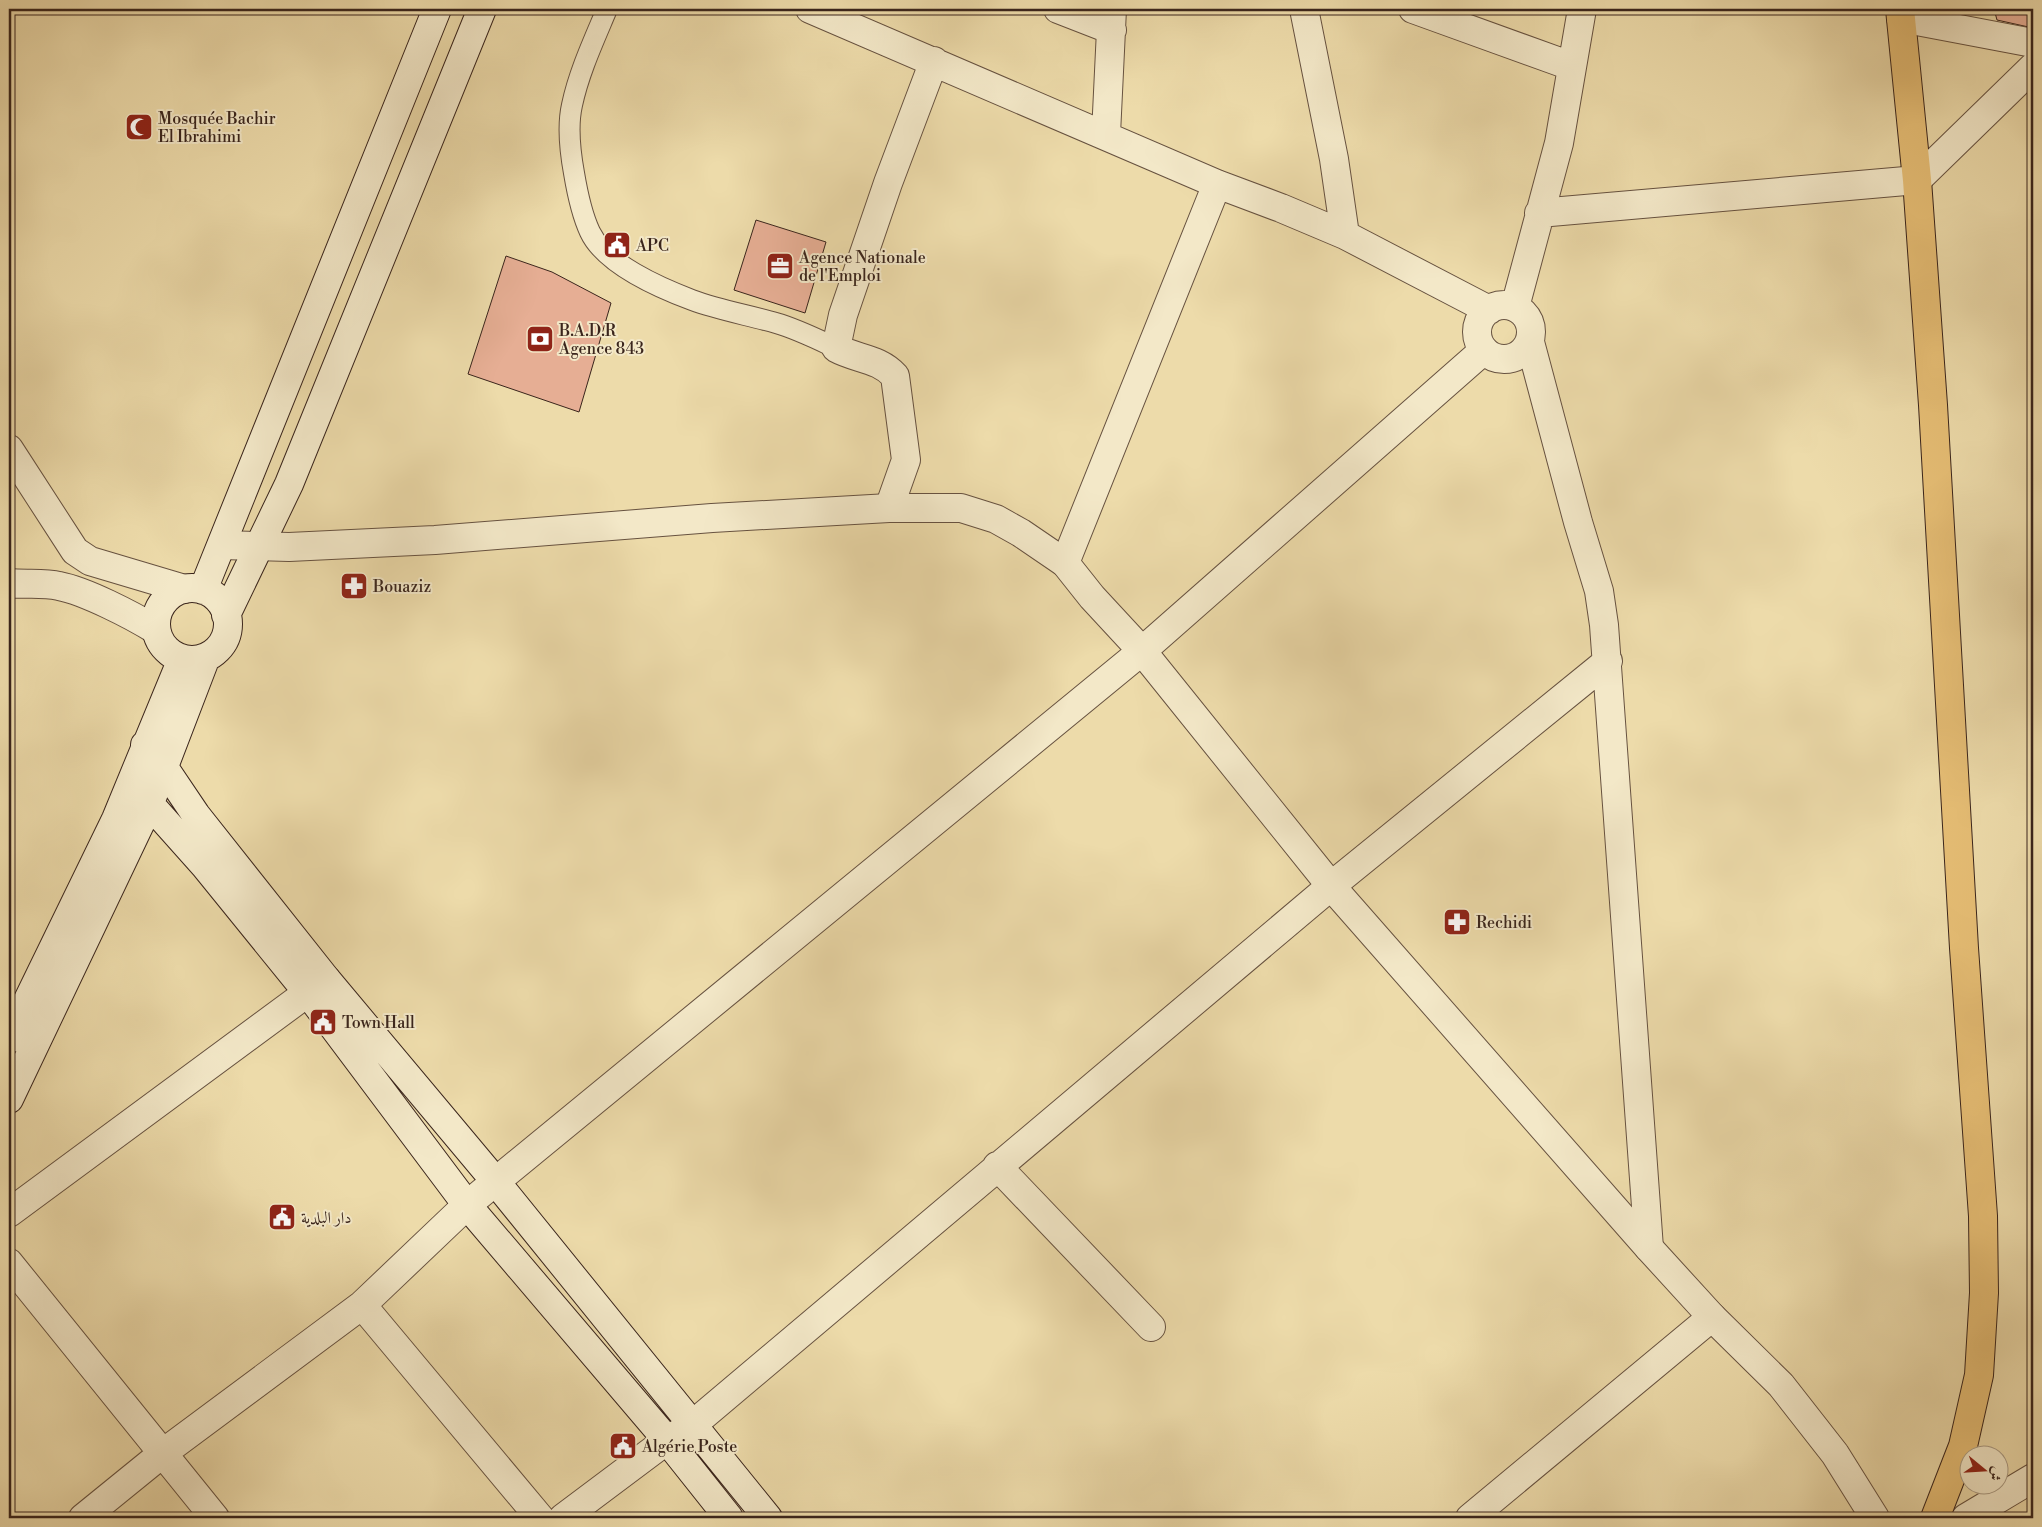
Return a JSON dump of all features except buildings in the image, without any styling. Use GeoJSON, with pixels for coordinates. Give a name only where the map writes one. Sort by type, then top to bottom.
{"type":"FeatureCollection","features":[{"type":"Feature","properties":{"kind":"main road"},"geometry":{"type":"LineString","coordinates":[[1900,13],[1917,180],[1933,405],[1963,928],[1983,1216],[1984,1284],[1979,1376],[1963,1446],[1935,1518]]}},
{"type":"Feature","properties":{"kind":"street"},"geometry":{"type":"LineString","coordinates":[[9,449],[75,550],[90,561],[194,590],[222,604],[228,628],[224,640],[216,650],[194,658],[170,653],[161,643],[156,630],[156,620],[165,600],[194,590],[222,545],[438,9]]}},
{"type":"Feature","properties":{"kind":"street"},"geometry":{"type":"LineString","coordinates":[[226,615],[260,548],[289,484],[482,9]]}},
{"type":"Feature","properties":{"kind":"street"},"geometry":{"type":"LineString","coordinates":[[810,9],[1106,134],[1217,184],[1345,235],[1502,308],[1522,311],[1531,325],[1530,342],[1578,522],[1599,591],[1608,661],[1649,1248]]}},
{"type":"Feature","properties":{"kind":"street"},"geometry":{"type":"LineString","coordinates":[[1058,9],[1112,19],[1106,134]]}},
{"type":"Feature","properties":{"kind":"street"},"geometry":{"type":"LineString","coordinates":[[1304,9],[1334,159],[1345,235]]}},
{"type":"Feature","properties":{"kind":"street"},"geometry":{"type":"LineString","coordinates":[[1412,9],[1571,66]]}},
{"type":"Feature","properties":{"kind":"street"},"geometry":{"type":"LineString","coordinates":[[1530,342],[1520,354],[1505,359],[1497,358],[1484,350],[1478,340],[1478,329],[1481,318],[1502,308],[1539,213],[1559,143],[1582,9]]}},
{"type":"Feature","properties":{"kind":"street"},"geometry":{"type":"LineString","coordinates":[[1900,13],[2033,43]]}},
{"type":"Feature","properties":{"kind":"street"},"geometry":{"type":"LineString","coordinates":[[889,508],[906,460],[895,376],[888,368],[875,361],[854,356],[836,348],[843,315],[888,183],[934,61]]}},
{"type":"Feature","properties":{"kind":"street"},"geometry":{"type":"LineString","coordinates":[[1539,213],[1917,180],[2033,67]]}},
{"type":"Feature","properties":{"kind":"street"},"geometry":{"type":"LineString","coordinates":[[1065,564],[1217,184]]}},
{"type":"Feature","properties":{"kind":"street"},"geometry":{"type":"LineString","coordinates":[[83,1518],[163,1453],[362,1305],[467,1205],[1142,651],[1484,350]]}},
{"type":"Feature","properties":{"kind":"street"},"geometry":{"type":"LineString","coordinates":[[222,545],[260,548],[435,540],[712,518],[889,508],[961,508],[996,519],[1021,533],[1065,564],[1092,597],[1142,651],[1330,886],[1649,1248],[1712,1317],[1781,1385],[1835,1454],[1875,1518]]}},
{"type":"Feature","properties":{"kind":"street"},"geometry":{"type":"LineString","coordinates":[[9,583],[56,585],[72,589],[137,618],[156,630]]}},
{"type":"Feature","properties":{"kind":"street"},"geometry":{"type":"LineString","coordinates":[[9,1038],[116,819],[145,746],[194,658]]}},
{"type":"Feature","properties":{"kind":"street"},"geometry":{"type":"LineString","coordinates":[[9,1099],[150,802],[163,766],[194,658]]}},
{"type":"Feature","properties":{"kind":"street"},"geometry":{"type":"LineString","coordinates":[[563,1518],[667,1440],[691,1426],[1330,886],[1608,661]]}},
{"type":"Feature","properties":{"kind":"street"},"geometry":{"type":"LineString","coordinates":[[145,746],[163,766],[467,1205],[667,1440],[729,1518]]}},
{"type":"Feature","properties":{"kind":"street"},"geometry":{"type":"LineString","coordinates":[[131,783],[496,1182],[691,1426],[768,1518]]}},
{"type":"Feature","properties":{"kind":"street"},"geometry":{"type":"LineString","coordinates":[[9,1213],[317,986]]}},
{"type":"Feature","properties":{"kind":"street"},"geometry":{"type":"LineString","coordinates":[[997,1166],[1151,1327]]}},
{"type":"Feature","properties":{"kind":"street"},"geometry":{"type":"LineString","coordinates":[[9,1263],[215,1518]]}},
{"type":"Feature","properties":{"kind":"street"},"geometry":{"type":"LineString","coordinates":[[362,1305],[540,1518]]}},
{"type":"Feature","properties":{"kind":"street"},"geometry":{"type":"LineString","coordinates":[[1470,1518],[1712,1317]]}},
{"type":"Feature","properties":{"kind":"street"},"geometry":{"type":"LineString","coordinates":[[1966,1518],[2033,1478]]}},
{"type":"Feature","properties":{"kind":"lane"},"geometry":{"type":"LineString","coordinates":[[607,9],[583,68],[571,107],[569,145],[575,178],[590,232],[606,253],[626,269],[661,286],[718,309],[778,324],[836,348]]}},
{"type":"Feature","properties":{"kind":"place","name":"Mosquée Bachir El Ibrahimi"},"geometry":{"type":"Point","coordinates":[139,127]}},
{"type":"Feature","properties":{"kind":"place","name":"APC"},"geometry":{"type":"Point","coordinates":[617,245]}},
{"type":"Feature","properties":{"kind":"place","name":"Agence Nationale de l'Emploi"},"geometry":{"type":"Point","coordinates":[780,266]}},
{"type":"Feature","properties":{"kind":"place","name":"B.A.D.R Agence 843"},"geometry":{"type":"Point","coordinates":[540,339]}},
{"type":"Feature","properties":{"kind":"place","name":"Bouaziz"},"geometry":{"type":"Point","coordinates":[354,586]}},
{"type":"Feature","properties":{"kind":"place","name":"Rechidi"},"geometry":{"type":"Point","coordinates":[1457,922]}},
{"type":"Feature","properties":{"kind":"place","name":"Town Hall"},"geometry":{"type":"Point","coordinates":[323,1022]}},
{"type":"Feature","properties":{"kind":"place","name":"دار البلدية"},"geometry":{"type":"Point","coordinates":[282,1217]}},
{"type":"Feature","properties":{"kind":"place","name":"Algérie Poste"},"geometry":{"type":"Point","coordinates":[623,1446]}}]}
